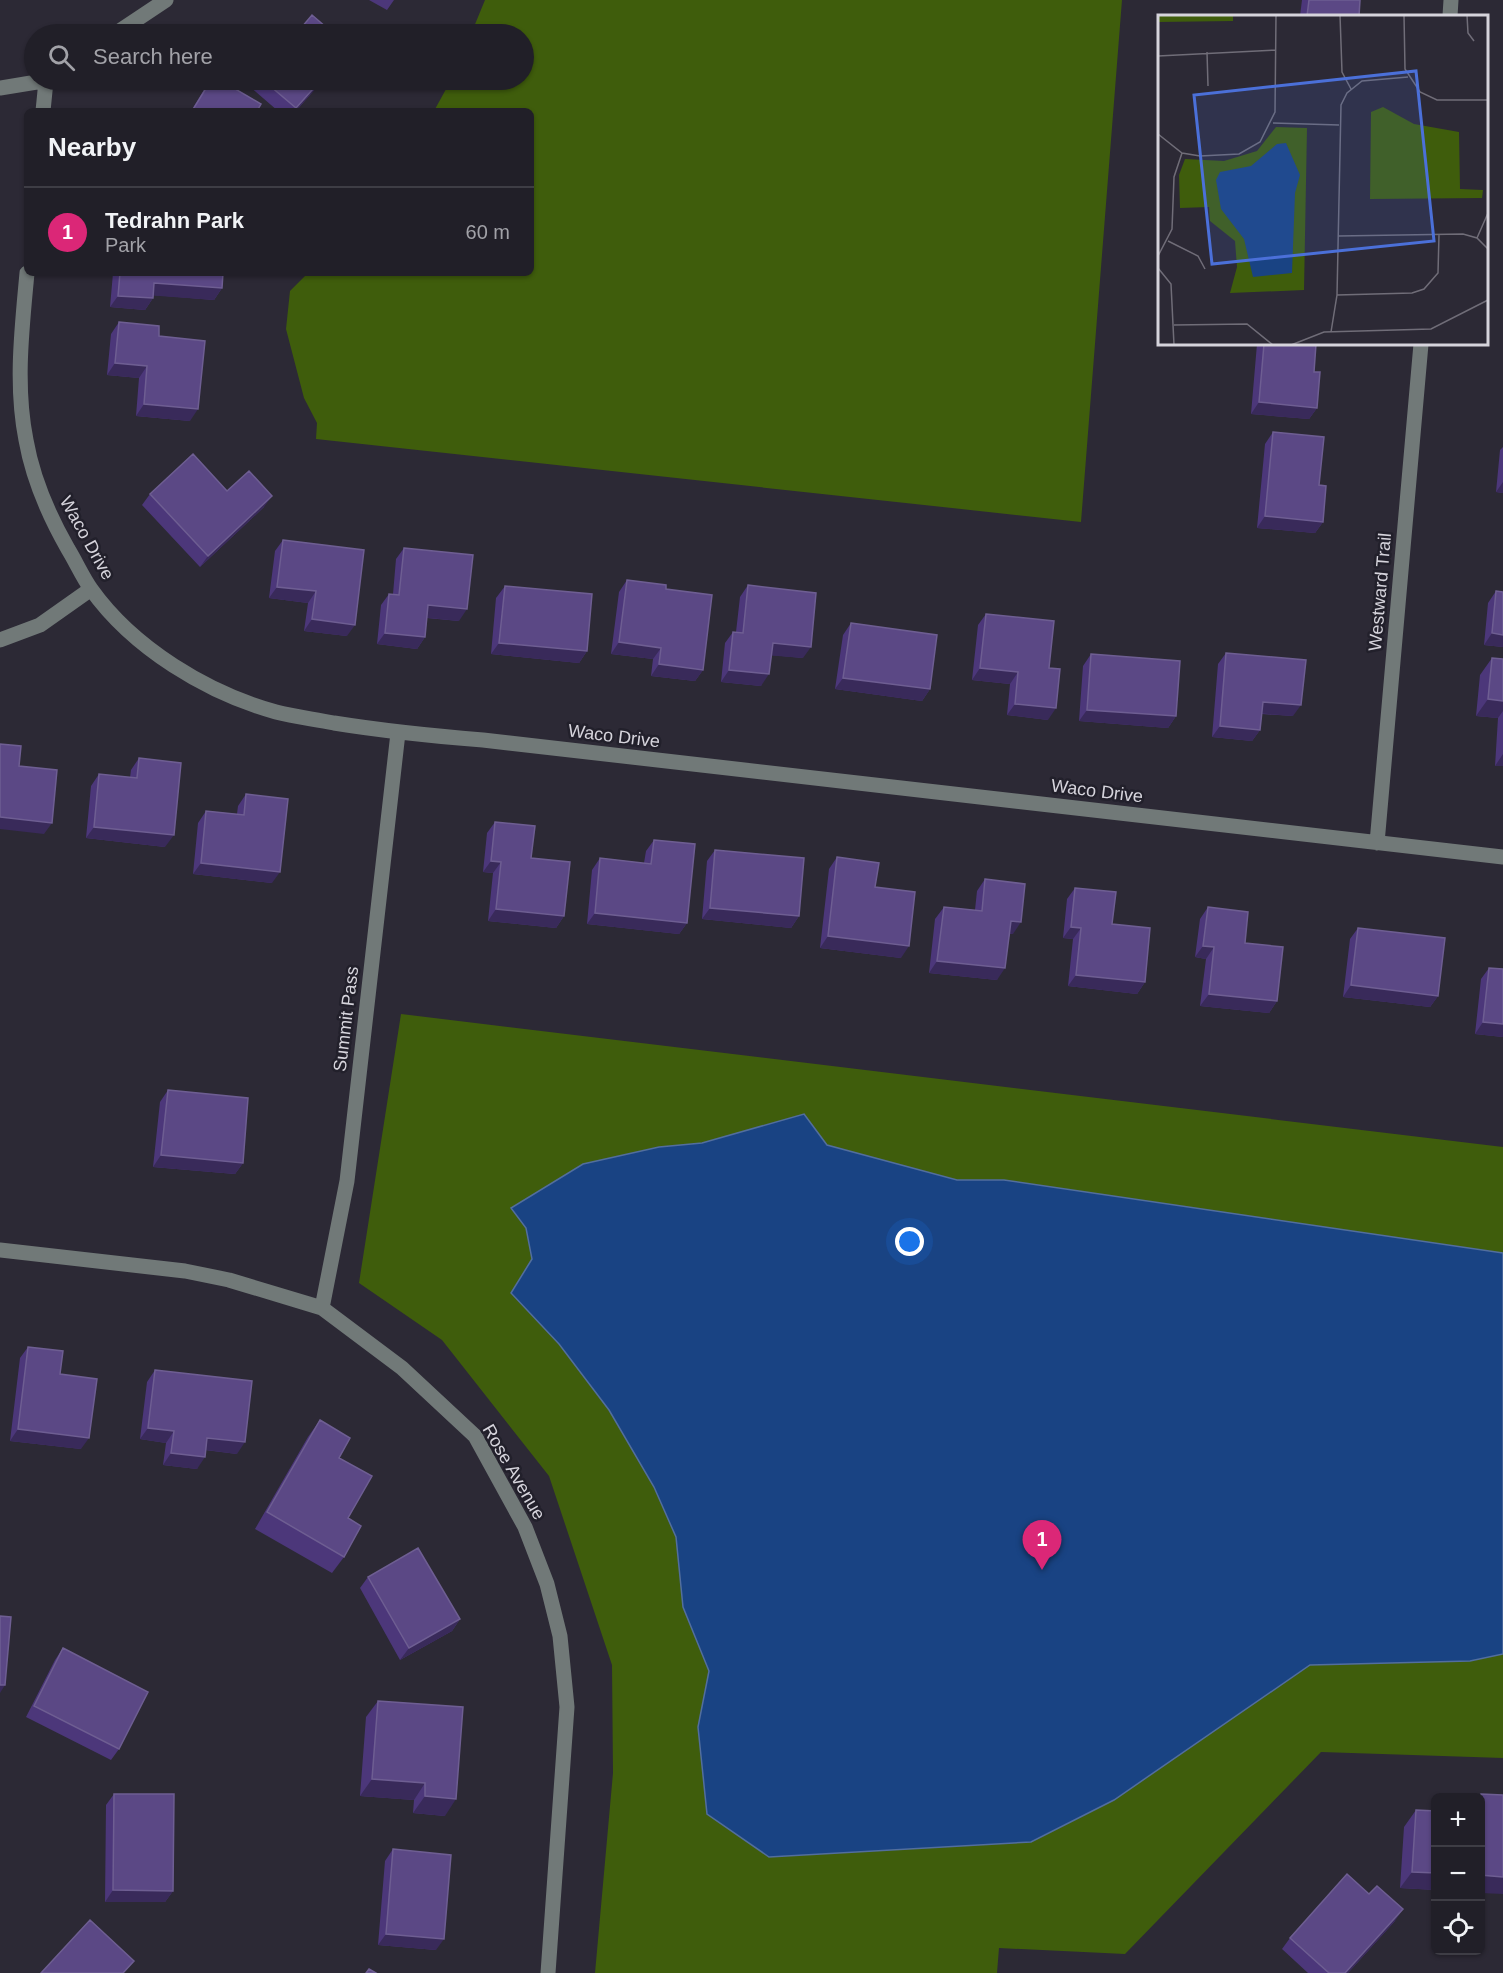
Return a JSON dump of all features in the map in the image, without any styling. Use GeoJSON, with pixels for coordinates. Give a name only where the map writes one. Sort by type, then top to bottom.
{"type":"FeatureCollection","features":[{"type":"Feature","properties":{"kind":"street"},"geometry":{"type":"LineString","coordinates":[[130,24],[166,0]]}},
{"type":"Feature","properties":{"kind":"street"},"geometry":{"type":"LineString","coordinates":[[1449,15],[1451,0]]}},
{"type":"Feature","properties":{"kind":"street"},"geometry":{"type":"LineString","coordinates":[[0,88],[24,84]]}},
{"type":"Feature","properties":{"kind":"street"},"geometry":{"type":"LineString","coordinates":[[43,108],[46,90]]}},
{"type":"Feature","properties":{"kind":"street","name":"Waco Drive"},"geometry":{"type":"LineString","coordinates":[[27,276],[21,342],[21,399],[25,439],[36,483],[52,521],[91,589],[126,629],[172,666],[226,695],[276,712],[398,733],[483,740],[1503,857]]}},
{"type":"Feature","properties":{"kind":"street","name":"Westward Trail"},"geometry":{"type":"LineString","coordinates":[[1377,843],[1421,345]]}},
{"type":"Feature","properties":{"kind":"street"},"geometry":{"type":"LineString","coordinates":[[0,640],[40,624],[91,589]]}},
{"type":"Feature","properties":{"kind":"street","name":"Summit Pass"},"geometry":{"type":"LineString","coordinates":[[322,1308],[346,1182],[398,733]]}},
{"type":"Feature","properties":{"kind":"street","name":"Rose Avenue"},"geometry":{"type":"LineString","coordinates":[[0,1250],[185,1271],[229,1280],[322,1308],[402,1368],[475,1436],[525,1527],[547,1584],[560,1636],[567,1707],[548,1973]]}},
{"type":"Feature","properties":{"kind":"green space"},"geometry":{"type":"Polygon","coordinates":[[[485,0],[1122,0],[1081,522],[316,439],[317,423],[304,398],[286,329],[290,291],[305,276],[534,276],[534,108],[436,108],[446,90],[534,90],[534,24],[475,24],[485,0]]]}},
{"type":"Feature","properties":{"kind":"green space"},"geometry":{"type":"Polygon","coordinates":[[[401,1014],[1503,1147],[1503,1758],[1321,1752],[1125,1954],[999,1948],[997,1973],[595,1973],[613,1773],[612,1665],[549,1476],[442,1340],[359,1283],[401,1014]]]}},
{"type":"Feature","properties":{"kind":"water"},"geometry":{"type":"Polygon","coordinates":[[[804,1114],[827,1145],[957,1180],[1004,1180],[1503,1253],[1503,1654],[1470,1661],[1310,1665],[1114,1800],[1031,1842],[769,1857],[707,1814],[698,1727],[709,1671],[683,1607],[676,1537],[654,1487],[609,1410],[559,1344],[511,1293],[532,1259],[526,1228],[511,1208],[583,1164],[659,1147],[702,1143],[804,1114]]]}},
{"type":"Feature","properties":{"kind":"building"},"geometry":{"type":"Polygon","coordinates":[[[1309,0],[1360,0],[1359,15],[1307,15],[1309,0]]]}},
{"type":"Feature","properties":{"kind":"building"},"geometry":{"type":"Polygon","coordinates":[[[312,15],[322,24],[304,24],[312,15]]]}},
{"type":"Feature","properties":{"kind":"building"},"geometry":{"type":"Polygon","coordinates":[[[205,90],[237,90],[261,104],[259,108],[194,108],[205,90]]]}},
{"type":"Feature","properties":{"kind":"building"},"geometry":{"type":"Polygon","coordinates":[[[275,90],[312,90],[296,108],[275,90]]]}},
{"type":"Feature","properties":{"kind":"building"},"geometry":{"type":"Polygon","coordinates":[[[120,276],[223,276],[222,288],[154,283],[153,298],[118,296],[120,276]]]}},
{"type":"Feature","properties":{"kind":"building"},"geometry":{"type":"Polygon","coordinates":[[[119,322],[159,326],[159,336],[205,341],[198,409],[144,404],[147,366],[115,363],[119,322]]]}},
{"type":"Feature","properties":{"kind":"building"},"geometry":{"type":"Polygon","coordinates":[[[1264,345],[1316,345],[1314,372],[1320,372],[1317,408],[1259,402],[1264,345]]]}},
{"type":"Feature","properties":{"kind":"building"},"geometry":{"type":"Polygon","coordinates":[[[1273,432],[1324,437],[1319,485],[1326,486],[1323,522],[1265,516],[1273,432]]]}},
{"type":"Feature","properties":{"kind":"building"},"geometry":{"type":"Polygon","coordinates":[[[193,454],[227,491],[249,471],[272,496],[208,556],[150,494],[193,454]]]}},
{"type":"Feature","properties":{"kind":"building"},"geometry":{"type":"Polygon","coordinates":[[[283,540],[364,550],[355,625],[312,619],[316,591],[277,587],[283,540]]]}},
{"type":"Feature","properties":{"kind":"building"},"geometry":{"type":"Polygon","coordinates":[[[404,548],[473,555],[467,609],[428,605],[425,637],[385,633],[389,594],[399,595],[404,548]]]}},
{"type":"Feature","properties":{"kind":"building"},"geometry":{"type":"Polygon","coordinates":[[[627,580],[666,585],[666,589],[712,595],[703,670],[659,664],[661,648],[619,642],[627,580]]]}},
{"type":"Feature","properties":{"kind":"building"},"geometry":{"type":"Polygon","coordinates":[[[748,585],[816,593],[811,647],[773,643],[769,674],[729,670],[733,632],[743,633],[748,585]]]}},
{"type":"Feature","properties":{"kind":"building"},"geometry":{"type":"Polygon","coordinates":[[[505,586],[592,594],[587,651],[499,643],[505,586]]]}},
{"type":"Feature","properties":{"kind":"building"},"geometry":{"type":"Polygon","coordinates":[[[1496,591],[1503,592],[1503,635],[1492,633],[1496,591]]]}},
{"type":"Feature","properties":{"kind":"building"},"geometry":{"type":"Polygon","coordinates":[[[986,614],[1054,621],[1049,668],[1060,669],[1056,708],[1015,704],[1018,672],[980,668],[986,614]]]}},
{"type":"Feature","properties":{"kind":"building"},"geometry":{"type":"Polygon","coordinates":[[[851,623],[937,635],[930,689],[843,678],[851,623]]]}},
{"type":"Feature","properties":{"kind":"building"},"geometry":{"type":"Polygon","coordinates":[[[1226,653],[1306,660],[1301,705],[1263,702],[1260,730],[1220,726],[1226,653]]]}},
{"type":"Feature","properties":{"kind":"building"},"geometry":{"type":"Polygon","coordinates":[[[1091,654],[1180,661],[1176,716],[1087,710],[1091,654]]]}},
{"type":"Feature","properties":{"kind":"building"},"geometry":{"type":"Polygon","coordinates":[[[1492,658],[1503,659],[1503,701],[1488,699],[1492,658]]]}},
{"type":"Feature","properties":{"kind":"building"},"geometry":{"type":"Polygon","coordinates":[[[0,744],[21,746],[19,766],[57,770],[52,823],[0,817],[0,744]]]}},
{"type":"Feature","properties":{"kind":"building"},"geometry":{"type":"Polygon","coordinates":[[[139,758],[181,763],[174,835],[94,827],[99,774],[137,778],[139,758]]]}},
{"type":"Feature","properties":{"kind":"building"},"geometry":{"type":"Polygon","coordinates":[[[246,794],[288,799],[280,872],[201,863],[206,811],[244,815],[246,794]]]}},
{"type":"Feature","properties":{"kind":"building"},"geometry":{"type":"Polygon","coordinates":[[[495,822],[535,826],[531,858],[570,862],[564,916],[496,909],[501,862],[491,861],[495,822]]]}},
{"type":"Feature","properties":{"kind":"building"},"geometry":{"type":"Polygon","coordinates":[[[654,840],[695,844],[687,923],[595,913],[600,858],[651,864],[654,840]]]}},
{"type":"Feature","properties":{"kind":"building"},"geometry":{"type":"Polygon","coordinates":[[[715,850],[804,858],[799,916],[710,908],[715,850]]]}},
{"type":"Feature","properties":{"kind":"building"},"geometry":{"type":"Polygon","coordinates":[[[837,857],[879,863],[875,887],[915,892],[909,946],[828,936],[837,857]]]}},
{"type":"Feature","properties":{"kind":"building"},"geometry":{"type":"Polygon","coordinates":[[[985,879],[1025,884],[1021,922],[1011,921],[1005,968],[937,961],[944,907],[982,911],[985,879]]]}},
{"type":"Feature","properties":{"kind":"building"},"geometry":{"type":"Polygon","coordinates":[[[1075,888],[1116,892],[1112,924],[1150,928],[1145,982],[1076,975],[1081,928],[1071,927],[1075,888]]]}},
{"type":"Feature","properties":{"kind":"building"},"geometry":{"type":"Polygon","coordinates":[[[1208,907],[1248,912],[1245,943],[1283,947],[1277,1001],[1209,994],[1214,947],[1203,946],[1208,907]]]}},
{"type":"Feature","properties":{"kind":"building"},"geometry":{"type":"Polygon","coordinates":[[[1358,928],[1445,938],[1438,996],[1351,985],[1358,928]]]}},
{"type":"Feature","properties":{"kind":"building"},"geometry":{"type":"Polygon","coordinates":[[[1489,968],[1503,969],[1503,1024],[1483,1022],[1489,968]]]}},
{"type":"Feature","properties":{"kind":"building"},"geometry":{"type":"Polygon","coordinates":[[[168,1090],[248,1098],[243,1163],[161,1155],[168,1090]]]}},
{"type":"Feature","properties":{"kind":"building"},"geometry":{"type":"Polygon","coordinates":[[[28,1347],[63,1351],[60,1374],[97,1379],[89,1438],[18,1429],[28,1347]]]}},
{"type":"Feature","properties":{"kind":"building"},"geometry":{"type":"Polygon","coordinates":[[[155,1370],[252,1381],[245,1442],[207,1438],[205,1457],[171,1453],[174,1431],[148,1428],[155,1370]]]}},
{"type":"Feature","properties":{"kind":"building"},"geometry":{"type":"Polygon","coordinates":[[[320,1420],[350,1438],[339,1458],[372,1476],[348,1518],[361,1526],[344,1557],[267,1512],[320,1420]]]}},
{"type":"Feature","properties":{"kind":"building"},"geometry":{"type":"Polygon","coordinates":[[[418,1548],[460,1619],[409,1648],[368,1577],[418,1548]]]}},
{"type":"Feature","properties":{"kind":"building"},"geometry":{"type":"Polygon","coordinates":[[[0,1616],[11,1617],[5,1685],[0,1685],[0,1616]]]}},
{"type":"Feature","properties":{"kind":"building"},"geometry":{"type":"Polygon","coordinates":[[[63,1648],[148,1692],[119,1749],[34,1706],[63,1648]]]}},
{"type":"Feature","properties":{"kind":"building"},"geometry":{"type":"Polygon","coordinates":[[[378,1701],[463,1707],[456,1799],[425,1796],[425,1783],[372,1779],[378,1701]]]}},
{"type":"Feature","properties":{"kind":"building"},"geometry":{"type":"Polygon","coordinates":[[[114,1794],[174,1794],[173,1891],[113,1890],[114,1794]]]}},
{"type":"Feature","properties":{"kind":"building"},"geometry":{"type":"Polygon","coordinates":[[[1485,1794],[1503,1795],[1503,1877],[1485,1875],[1485,1794]]]}},
{"type":"Feature","properties":{"kind":"building"},"geometry":{"type":"Polygon","coordinates":[[[1416,1810],[1431,1811],[1431,1873],[1412,1872],[1416,1810]]]}},
{"type":"Feature","properties":{"kind":"building"},"geometry":{"type":"Polygon","coordinates":[[[393,1849],[451,1855],[444,1939],[386,1934],[393,1849]]]}},
{"type":"Feature","properties":{"kind":"building"},"geometry":{"type":"Polygon","coordinates":[[[1347,1874],[1369,1894],[1377,1886],[1403,1909],[1345,1973],[1329,1973],[1290,1938],[1347,1874]]]}},
{"type":"Feature","properties":{"kind":"building"},"geometry":{"type":"Polygon","coordinates":[[[90,1920],[134,1961],[123,1973],[41,1973],[90,1920]]]}},
{"type":"Feature","properties":{"kind":"place","name":"Tedrahn Park"},"geometry":{"type":"Point","coordinates":[1042,1570]}}]}
